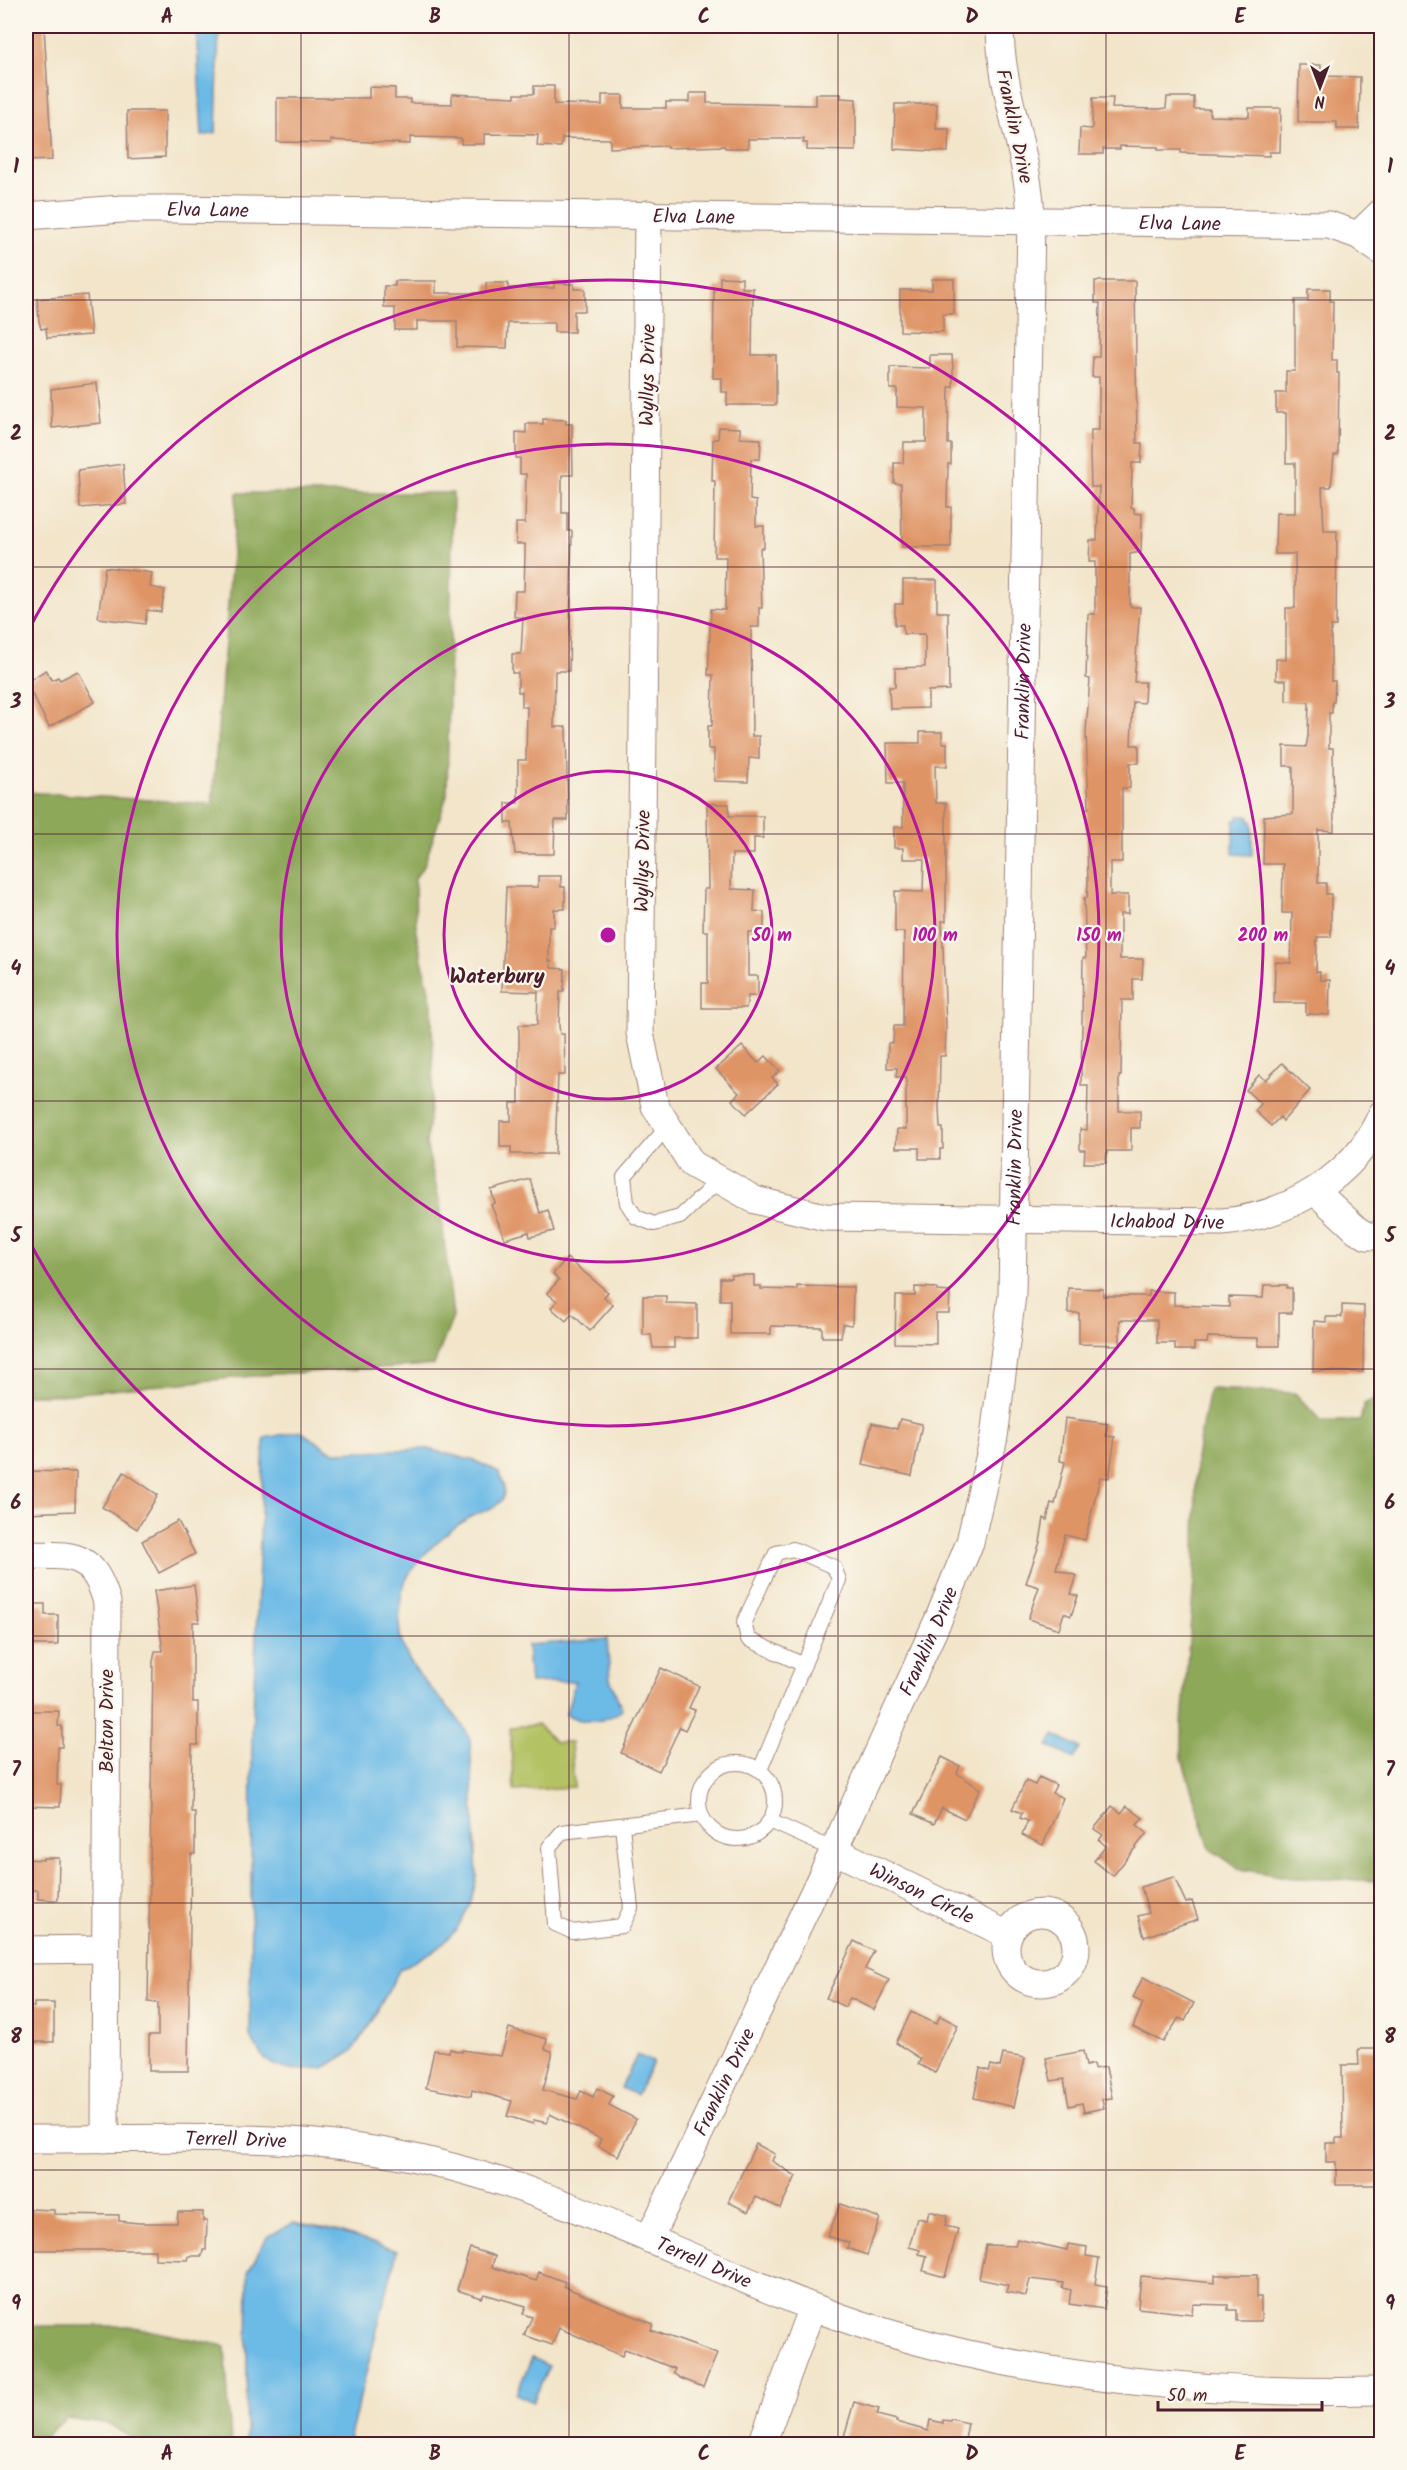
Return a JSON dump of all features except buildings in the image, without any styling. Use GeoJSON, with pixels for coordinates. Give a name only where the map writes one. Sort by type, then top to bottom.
{"type":"FeatureCollection","features":[{"type":"Feature","properties":{"kind":"street","name":"Franklin Drive"},"geometry":{"type":"LineString","coordinates":[[649,2239],[834,1850],[935,1628],[970,1542],[994,1437],[1012,1295],[1031,219],[1027,168],[1002,68],[1000,26]]}},
{"type":"Feature","properties":{"kind":"street","name":"Elva Lane"},"geometry":{"type":"LineString","coordinates":[[26,216],[122,209],[1031,219],[1329,225],[1358,236],[1382,252]]}},
{"type":"Feature","properties":{"kind":"street"},"geometry":{"type":"LineString","coordinates":[[1358,236],[1382,212]]}},
{"type":"Feature","properties":{"kind":"street","name":"Wyllys Drive"},"geometry":{"type":"LineString","coordinates":[[648,214],[640,1033],[655,1106],[692,1164],[755,1200],[825,1217],[1012,1218]]}},
{"type":"Feature","properties":{"kind":"street","name":"Ichabod Drive"},"geometry":{"type":"LineString","coordinates":[[1012,1218],[1222,1222],[1269,1213],[1315,1191],[1356,1155],[1375,1149],[1382,1113]]}},
{"type":"Feature","properties":{"kind":"street"},"geometry":{"type":"LineString","coordinates":[[1315,1191],[1357,1230],[1367,1236],[1382,1236]]}},
{"type":"Feature","properties":{"kind":"street","name":"Belton Drive"},"geometry":{"type":"LineString","coordinates":[[26,1555],[74,1556],[96,1572],[107,1602],[105,2139]]}},
{"type":"Feature","properties":{"kind":"street","name":"Winson Circle"},"geometry":{"type":"LineString","coordinates":[[834,1850],[1008,1935]]}},
{"type":"Feature","properties":{"kind":"street"},"geometry":{"type":"LineString","coordinates":[[26,1950],[105,1948]]}},
{"type":"Feature","properties":{"kind":"street","name":"Terrell Drive"},"geometry":{"type":"LineString","coordinates":[[26,2139],[247,2140],[302,2143],[396,2154],[522,2187],[812,2307],[934,2344],[1031,2367],[1085,2376],[1241,2389],[1382,2391]]}},
{"type":"Feature","properties":{"kind":"street"},"geometry":{"type":"LineString","coordinates":[[762,2445],[812,2307]]}},
{"type":"Feature","properties":{"kind":"lane"},"geometry":{"type":"LineString","coordinates":[[668,1126],[624,1178],[627,1203],[636,1217],[654,1224],[680,1217],[719,1180]]}},
{"type":"Feature","properties":{"kind":"lane"},"geometry":{"type":"LineString","coordinates":[[760,1770],[804,1665],[839,1580],[834,1567],[793,1549],[776,1553],[744,1622],[748,1639],[804,1665]]}},
{"type":"Feature","properties":{"kind":"lane"},"geometry":{"type":"LineString","coordinates":[[736,1763],[760,1770],[768,1778],[776,1799],[770,1821],[754,1835],[734,1839],[714,1832],[701,1815],[699,1803],[700,1791],[713,1771],[736,1763]]}},
{"type":"Feature","properties":{"kind":"lane"},"geometry":{"type":"LineString","coordinates":[[622,1826],[631,1908],[622,1926],[573,1932],[555,1924],[549,1847],[562,1832],[701,1815]]}},
{"type":"Feature","properties":{"kind":"lane"},"geometry":{"type":"LineString","coordinates":[[770,1821],[834,1850]]}},
{"type":"Feature","properties":{"kind":"green space"},"geometry":{"type":"Polygon","coordinates":[[[237,493],[453,493],[447,795],[424,866],[415,878],[416,932],[432,1005],[433,1083],[426,1144],[440,1203],[453,1317],[434,1365],[274,1374],[60,1395],[26,1395],[26,792],[212,804],[237,493]]]}},
{"type":"Feature","properties":{"kind":"green space"},"geometry":{"type":"Polygon","coordinates":[[[1209,1389],[1295,1393],[1321,1421],[1360,1421],[1364,1404],[1381,1396],[1381,1881],[1292,1878],[1240,1869],[1210,1849],[1182,1759],[1182,1723],[1195,1570],[1196,1458],[1209,1389]]]}},
{"type":"Feature","properties":{"kind":"green space"},"geometry":{"type":"Polygon","coordinates":[[[538,1725],[555,1742],[571,1742],[574,1787],[514,1791],[510,1727],[538,1725]]]}},
{"type":"Feature","properties":{"kind":"green space"},"geometry":{"type":"Polygon","coordinates":[[[26,2326],[129,2326],[225,2346],[231,2444],[141,2444],[109,2424],[66,2418],[38,2444],[26,2444],[26,2326]]]}},
{"type":"Feature","properties":{"kind":"water"},"geometry":{"type":"Polygon","coordinates":[[[196,26],[219,26],[216,133],[202,136],[196,26]]]}},
{"type":"Feature","properties":{"kind":"water"},"geometry":{"type":"Polygon","coordinates":[[[1238,816],[1249,816],[1249,821],[1252,821],[1252,855],[1233,854],[1234,820],[1238,820],[1238,816]]]}},
{"type":"Feature","properties":{"kind":"water"},"geometry":{"type":"Polygon","coordinates":[[[300,1431],[332,1452],[428,1449],[475,1461],[499,1472],[504,1495],[497,1505],[459,1524],[434,1544],[419,1560],[405,1582],[400,1607],[400,1633],[406,1654],[413,1667],[454,1714],[470,1740],[477,1877],[470,1905],[456,1930],[439,1948],[400,1969],[369,2026],[352,2051],[324,2068],[288,2070],[272,2064],[261,2055],[250,2036],[252,1738],[264,1438],[300,1431]]]}},
{"type":"Feature","properties":{"kind":"water"},"geometry":{"type":"Polygon","coordinates":[[[607,1639],[610,1679],[622,1710],[609,1718],[588,1721],[566,1714],[575,1681],[530,1683],[527,1645],[607,1639]]]}},
{"type":"Feature","properties":{"kind":"water"},"geometry":{"type":"Polygon","coordinates":[[[1054,1735],[1080,1747],[1074,1759],[1048,1746],[1054,1735]]]}},
{"type":"Feature","properties":{"kind":"water"},"geometry":{"type":"Polygon","coordinates":[[[637,2055],[653,2062],[637,2095],[621,2088],[637,2055]]]}},
{"type":"Feature","properties":{"kind":"water"},"geometry":{"type":"Polygon","coordinates":[[[293,2223],[333,2230],[397,2251],[348,2444],[246,2444],[248,2272],[267,2237],[293,2223]]]}},
{"type":"Feature","properties":{"kind":"water"},"geometry":{"type":"Polygon","coordinates":[[[532,2358],[549,2366],[533,2402],[516,2394],[532,2358]]]}},
{"type":"Feature","properties":{"kind":"district","name":"Waterbury"},"geometry":{"type":"Point","coordinates":[497,976]}}]}
